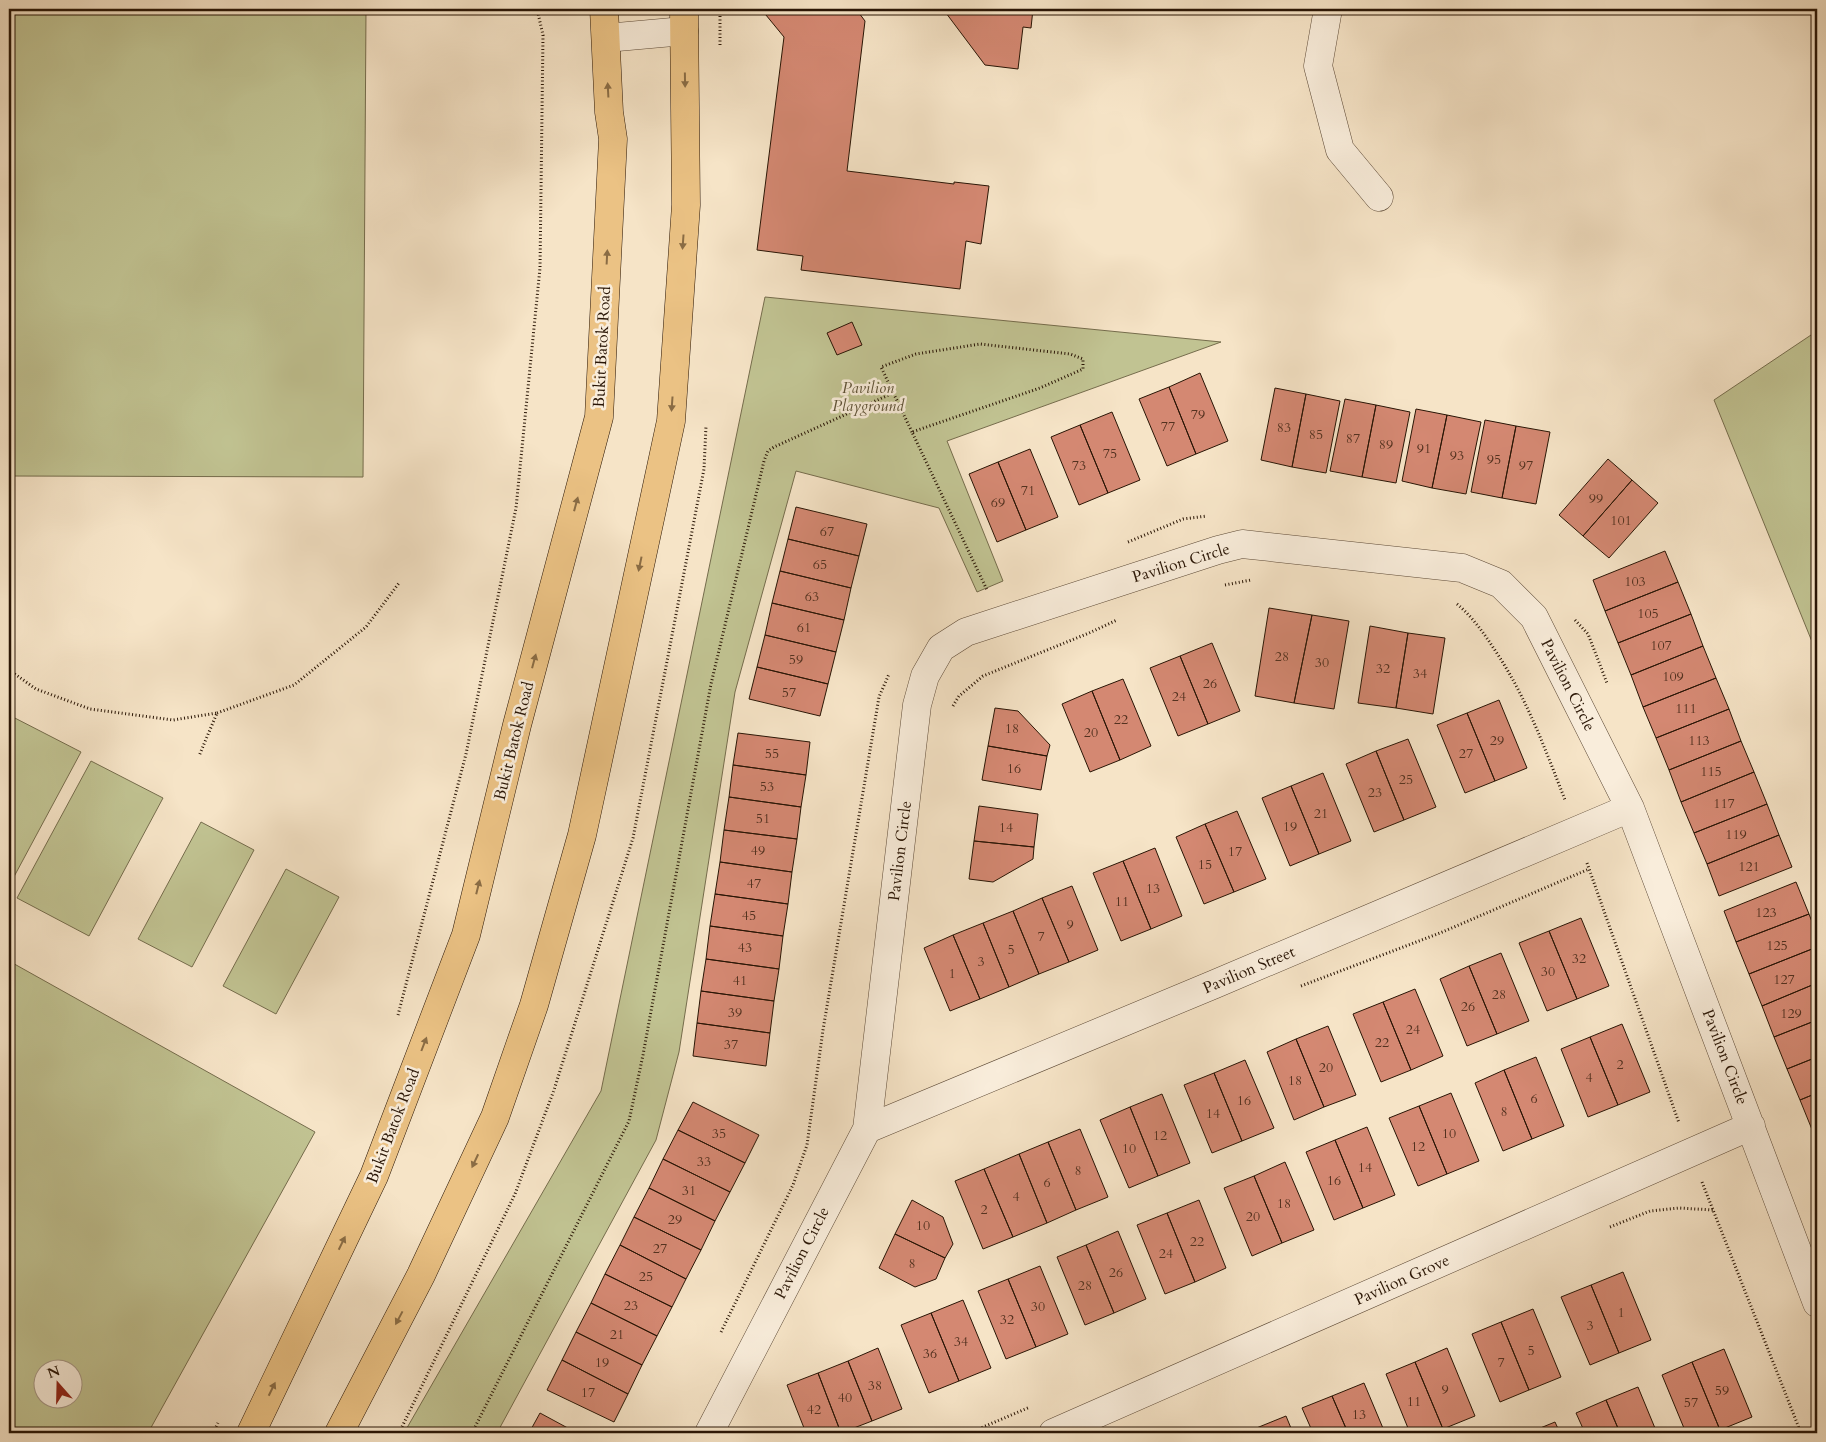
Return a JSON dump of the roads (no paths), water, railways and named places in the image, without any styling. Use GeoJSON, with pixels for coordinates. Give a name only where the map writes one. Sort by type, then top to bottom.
{"type":"FeatureCollection","features":[{"type":"Feature","properties":{"kind":"main road","name":"Bukit Batok Road"},"geometry":{"type":"LineString","coordinates":[[251,1433],[374,1176],[466,935],[517,725],[599,418],[612,139],[604,9]]}},
{"type":"Feature","properties":{"kind":"main road"},"geometry":{"type":"LineString","coordinates":[[339,1433],[421,1275],[496,1117],[534,1005],[582,835],[671,421],[686,205],[684,20]]}},
{"type":"Feature","properties":{"kind":"street"},"geometry":{"type":"LineString","coordinates":[[1328,9],[1318,66],[1340,150],[1379,197]]}},
{"type":"Feature","properties":{"kind":"street"},"geometry":{"type":"LineString","coordinates":[[606,38],[684,20]]}},
{"type":"Feature","properties":{"kind":"street","name":"Pavilion Circle"},"geometry":{"type":"LineString","coordinates":[[709,1433],[867,1129],[917,705],[925,676],[941,648],[966,632],[1218,550],[1242,544],[1462,568],[1501,584],[1534,617],[1630,808],[1817,1303]]}},
{"type":"Feature","properties":{"kind":"street","name":"Pavilion Street"},"geometry":{"type":"LineString","coordinates":[[867,1129],[1630,808]]}},
{"type":"Feature","properties":{"kind":"street","name":"Pavilion Grove"},"geometry":{"type":"LineString","coordinates":[[1053,1433],[1751,1126]]}},
{"type":"Feature","properties":{"kind":"park label","name":"Pavilion Playground"},"geometry":{"type":"Point","coordinates":[868,397]}}]}
